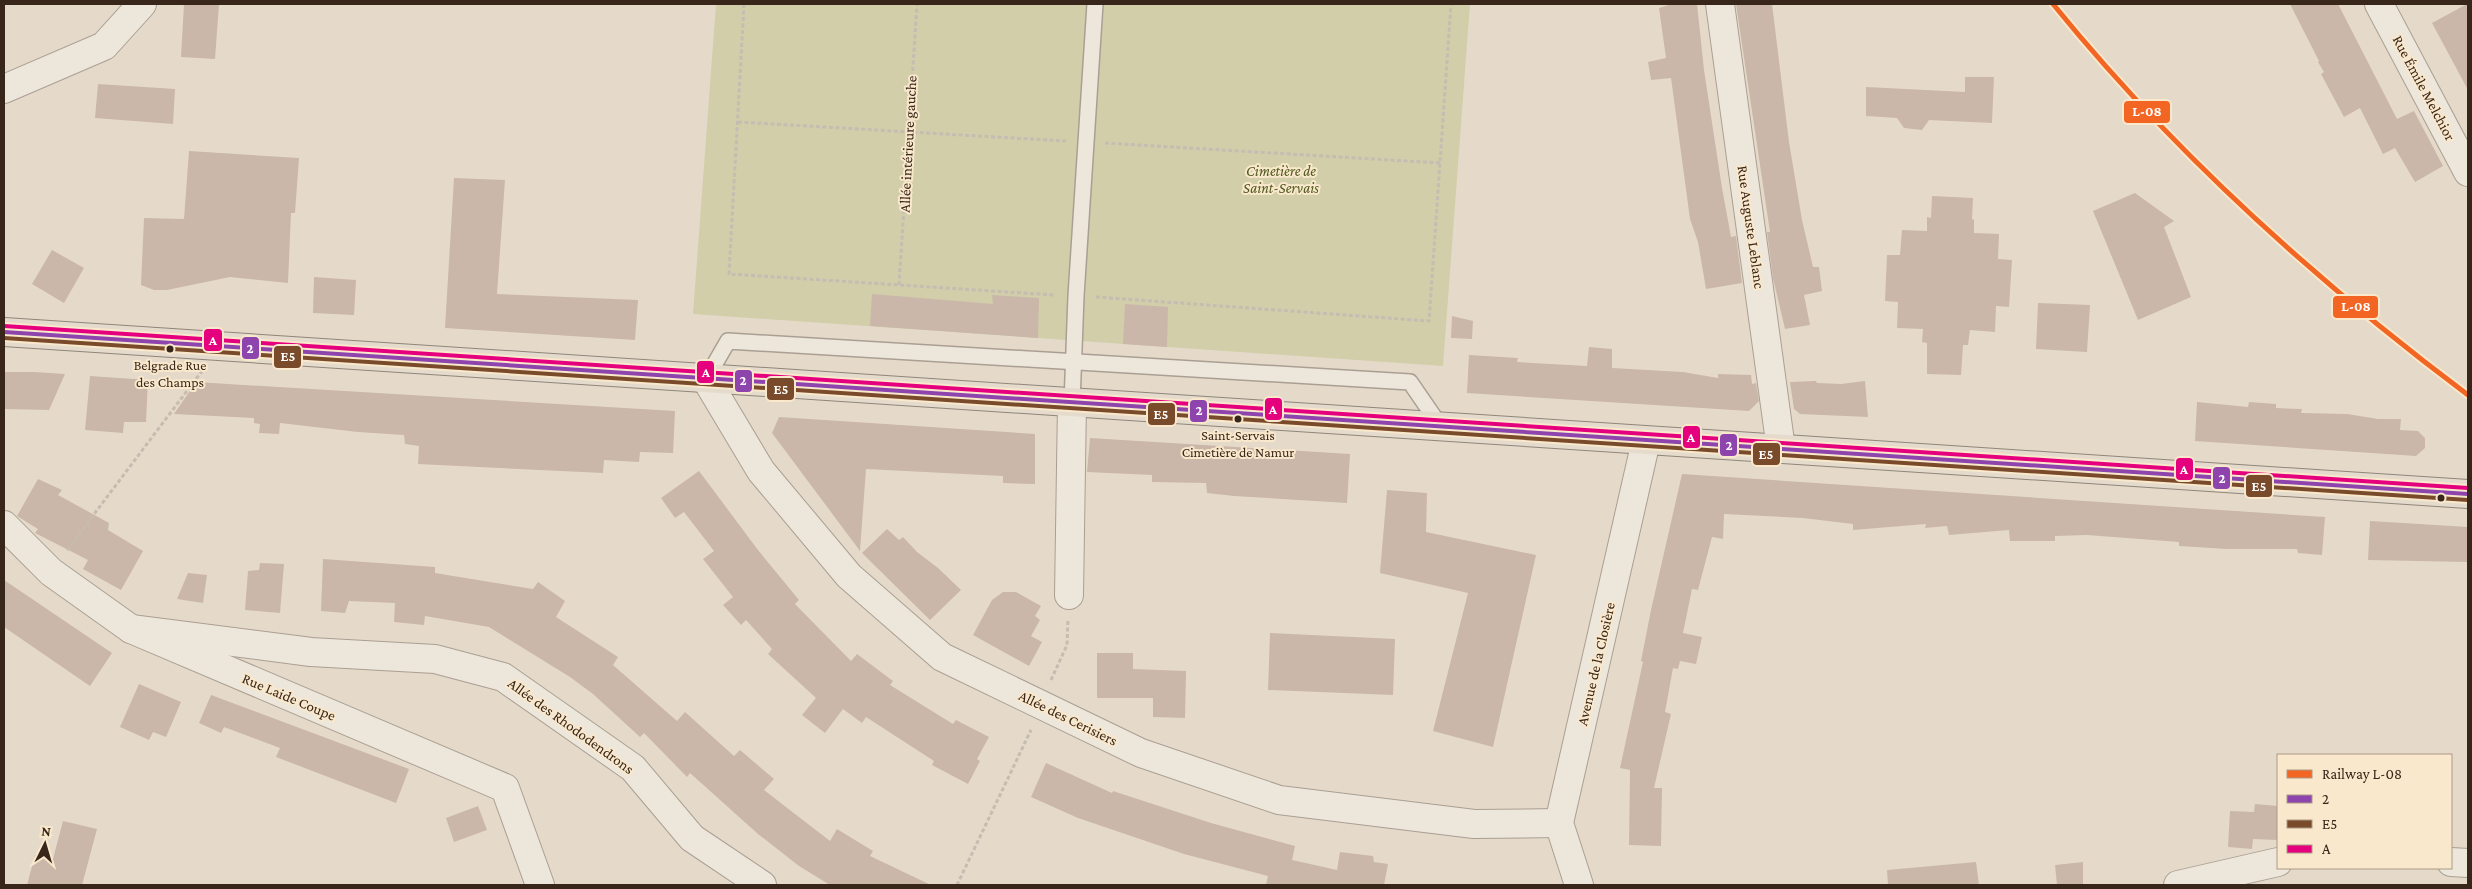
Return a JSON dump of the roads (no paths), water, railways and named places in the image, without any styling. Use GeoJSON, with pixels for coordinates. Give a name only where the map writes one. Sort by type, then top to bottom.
{"type":"FeatureCollection","features":[{"type":"Feature","properties":{"kind":"main road"},"geometry":{"type":"LineString","coordinates":[[4,332],[2468,494]]}},
{"type":"Feature","properties":{"kind":"street"},"geometry":{"type":"LineString","coordinates":[[4,90],[104,46],[142,4]]}},
{"type":"Feature","properties":{"kind":"street","name":"Rue Auguste Leblanc"},"geometry":{"type":"LineString","coordinates":[[1720,4],[1781,449]]}},
{"type":"Feature","properties":{"kind":"street","name":"Rue Émile Melchior"},"geometry":{"type":"LineString","coordinates":[[2380,4],[2468,172]]}},
{"type":"Feature","properties":{"kind":"street","name":"Allée des Cerisiers"},"geometry":{"type":"LineString","coordinates":[[706,378],[761,471],[850,576],[942,657],[1141,753],[1279,800],[1474,824],[1559,823]]}},
{"type":"Feature","properties":{"kind":"street"},"geometry":{"type":"LineString","coordinates":[[1069,595],[1072,403]]}},
{"type":"Feature","properties":{"kind":"street","name":"Avenue de la Closière"},"geometry":{"type":"LineString","coordinates":[[1559,823],[1646,440]]}},
{"type":"Feature","properties":{"kind":"street","name":"Rue Laide Coupe"},"geometry":{"type":"LineString","coordinates":[[4,525],[50,572],[131,629],[505,788],[540,885]]}},
{"type":"Feature","properties":{"kind":"street","name":"Allée des Rhododendrons"},"geometry":{"type":"LineString","coordinates":[[131,629],[311,652],[435,660],[503,677],[634,768],[692,838],[762,885]]}},
{"type":"Feature","properties":{"kind":"street"},"geometry":{"type":"LineString","coordinates":[[1559,823],[1579,885]]}},
{"type":"Feature","properties":{"kind":"street"},"geometry":{"type":"LineString","coordinates":[[2178,885],[2277,862]]}},
{"type":"Feature","properties":{"kind":"street"},"geometry":{"type":"LineString","coordinates":[[2452,862],[2468,863]]}},
{"type":"Feature","properties":{"kind":"lane"},"geometry":{"type":"LineString","coordinates":[[1072,403],[1094,4]]}},
{"type":"Feature","properties":{"kind":"lane"},"geometry":{"type":"LineString","coordinates":[[706,378],[728,341],[1410,382],[1441,427]]}},
{"type":"Feature","properties":{"kind":"rail line","name":"L-08"},"geometry":{"type":"LineString","coordinates":[[2053,4],[2147,112],[2248,212],[2356,307],[2468,395]]}},
{"type":"Feature","properties":{"kind":"place","name":"Belgrade Rue des Champs"},"geometry":{"type":"Point","coordinates":[170,349]}},
{"type":"Feature","properties":{"kind":"place","name":"Saint-Servais Cimetière de Namur"},"geometry":{"type":"Point","coordinates":[1238,419]}},
{"type":"Feature","properties":{"kind":"park label","name":"Cimetière de Saint-Servais"},"geometry":{"type":"Point","coordinates":[1281,180]}}]}
